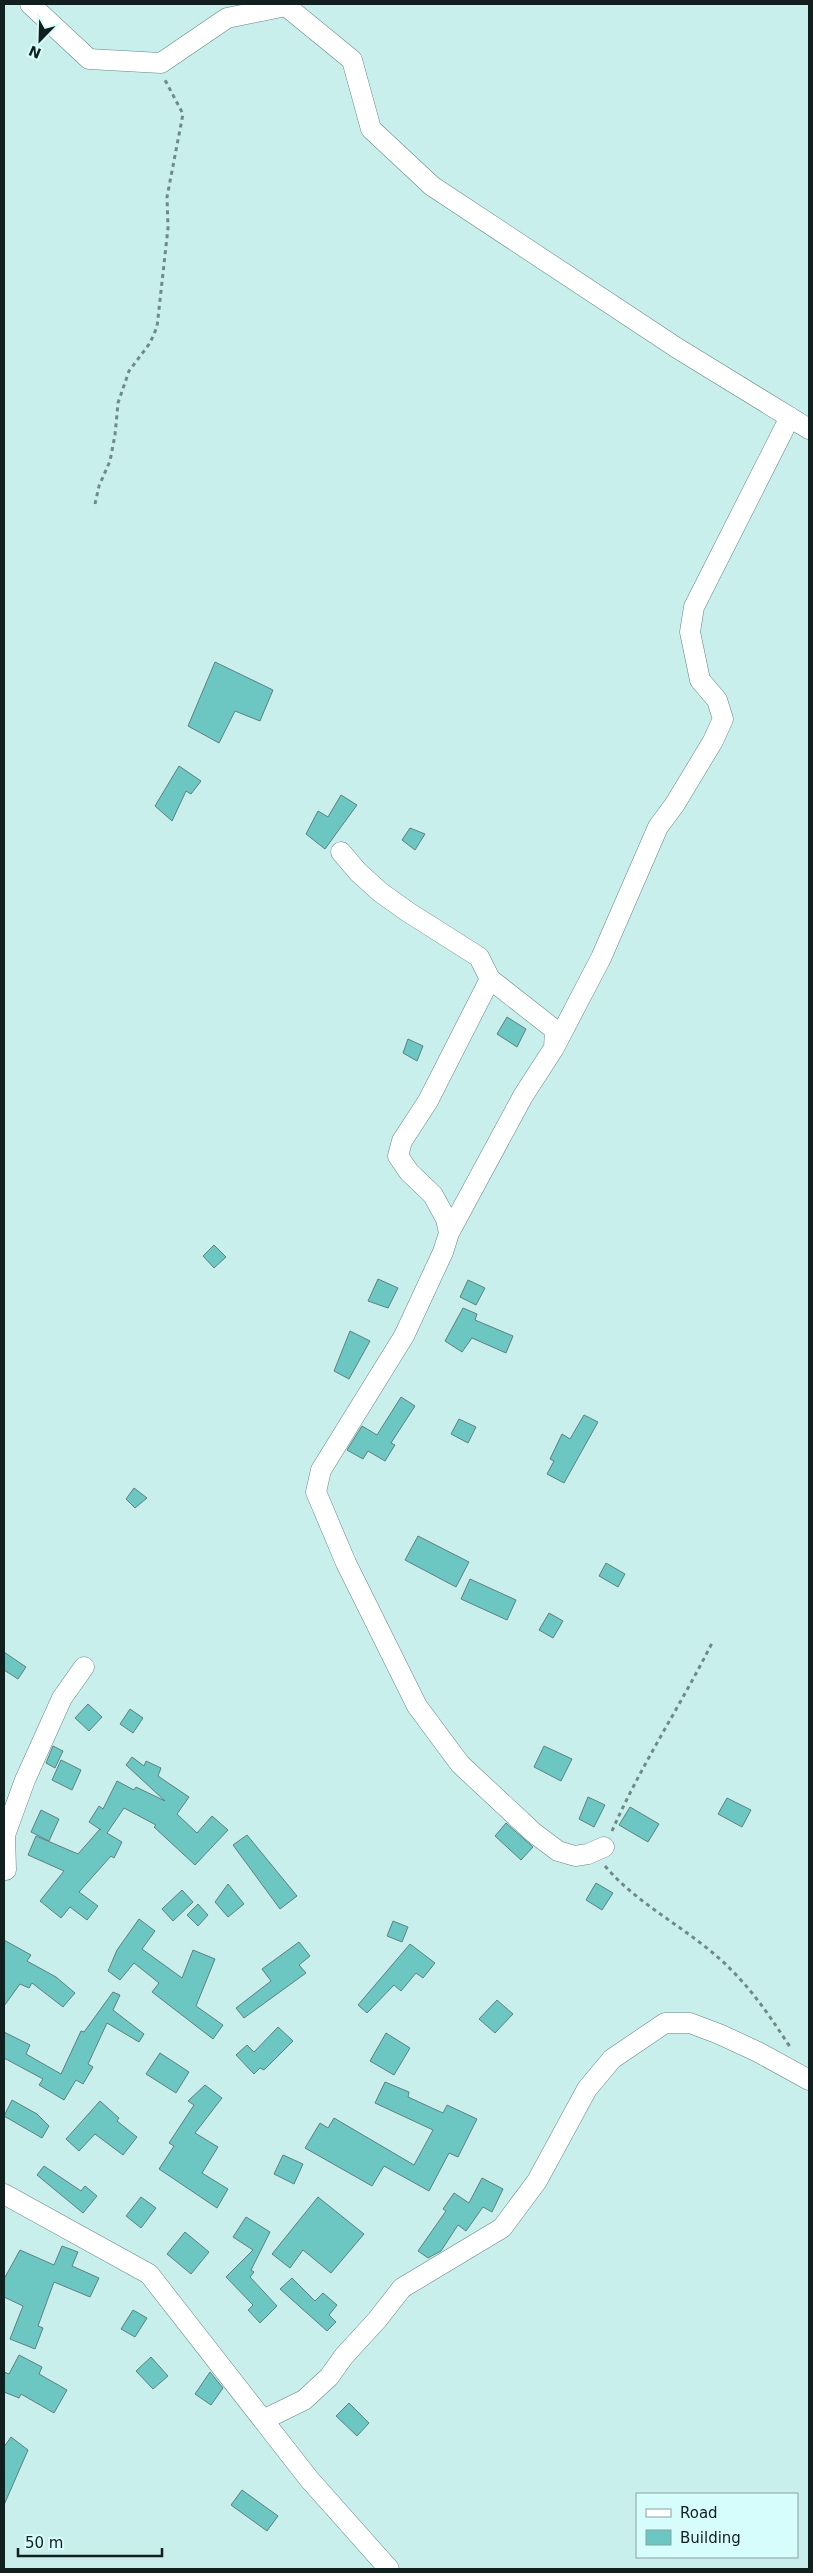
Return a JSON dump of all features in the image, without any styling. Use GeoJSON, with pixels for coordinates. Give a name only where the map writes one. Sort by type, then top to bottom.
{"type":"FeatureCollection","features":[{"type":"Feature","properties":{"kind":"street"},"geometry":{"type":"LineString","coordinates":[[30,4],[89,59],[161,64],[227,18],[286,6],[352,60],[371,129],[432,186],[677,348],[809,429]]}},
{"type":"Feature","properties":{"kind":"street"},"geometry":{"type":"LineString","coordinates":[[604,1847],[588,1854],[575,1856],[558,1851],[534,1833],[460,1764],[416,1706],[346,1563],[316,1492],[321,1470],[404,1336],[443,1252],[449,1233],[523,1096],[554,1048],[601,958],[658,827],[675,804],[713,741],[723,719],[717,700],[700,680],[690,632],[694,607],[790,417]]}},
{"type":"Feature","properties":{"kind":"street"},"geometry":{"type":"LineString","coordinates":[[341,852],[358,872],[380,892],[479,957],[490,979],[555,1030],[554,1048]]}},
{"type":"Feature","properties":{"kind":"street"},"geometry":{"type":"LineString","coordinates":[[449,1233],[446,1219],[433,1195],[409,1172],[398,1156],[402,1141],[428,1101],[490,979]]}},
{"type":"Feature","properties":{"kind":"street"},"geometry":{"type":"LineString","coordinates":[[4,1871],[5,1835],[25,1780],[62,1698],[84,1667]]}},
{"type":"Feature","properties":{"kind":"street"},"geometry":{"type":"LineString","coordinates":[[263,2420],[304,2400],[329,2377],[344,2356],[377,2320],[402,2288],[502,2228],[537,2181],[588,2089],[612,2059],[665,2023],[690,2023],[719,2034],[758,2052],[809,2080]]}},
{"type":"Feature","properties":{"kind":"street"},"geometry":{"type":"LineString","coordinates":[[4,2194],[149,2274],[308,2479],[389,2569]]}},
{"type":"Feature","properties":{"kind":"path"},"geometry":{"type":"LineString","coordinates":[[95,504],[99,486],[110,461],[118,403],[126,379],[129,371],[150,343],[157,327],[168,228],[167,197],[183,114],[171,89],[154,63]]}},
{"type":"Feature","properties":{"kind":"path"},"geometry":{"type":"LineString","coordinates":[[714,1641],[634,1781],[604,1847],[605,1866],[620,1883],[704,1946],[741,1979],[767,2009],[794,2052]]}},
{"type":"Feature","properties":{"kind":"building"},"geometry":{"type":"Polygon","coordinates":[[[215,662],[273,690],[260,721],[235,711],[219,743],[188,726],[215,662]]]}},
{"type":"Feature","properties":{"kind":"building"},"geometry":{"type":"Polygon","coordinates":[[[179,766],[201,781],[191,794],[186,791],[172,821],[155,806],[179,766]]]}},
{"type":"Feature","properties":{"kind":"building"},"geometry":{"type":"Polygon","coordinates":[[[341,795],[357,805],[325,849],[306,834],[318,811],[328,817],[341,795]]]}},
{"type":"Feature","properties":{"kind":"building"},"geometry":{"type":"Polygon","coordinates":[[[410,828],[425,834],[415,850],[402,840],[410,828]]]}},
{"type":"Feature","properties":{"kind":"building"},"geometry":{"type":"Polygon","coordinates":[[[507,1017],[526,1029],[517,1047],[497,1034],[507,1017]]]}},
{"type":"Feature","properties":{"kind":"building"},"geometry":{"type":"Polygon","coordinates":[[[408,1039],[423,1046],[417,1061],[403,1053],[408,1039]]]}},
{"type":"Feature","properties":{"kind":"building"},"geometry":{"type":"Polygon","coordinates":[[[214,1245],[226,1257],[214,1268],[203,1256],[214,1245]]]}},
{"type":"Feature","properties":{"kind":"building"},"geometry":{"type":"Polygon","coordinates":[[[378,1279],[398,1288],[388,1308],[368,1301],[378,1279]]]}},
{"type":"Feature","properties":{"kind":"building"},"geometry":{"type":"Polygon","coordinates":[[[468,1280],[485,1288],[476,1305],[460,1297],[468,1280]]]}},
{"type":"Feature","properties":{"kind":"building"},"geometry":{"type":"Polygon","coordinates":[[[463,1308],[477,1314],[475,1320],[513,1336],[506,1353],[472,1338],[462,1352],[445,1341],[463,1308]]]}},
{"type":"Feature","properties":{"kind":"building"},"geometry":{"type":"Polygon","coordinates":[[[350,1331],[370,1341],[349,1379],[334,1371],[350,1331]]]}},
{"type":"Feature","properties":{"kind":"building"},"geometry":{"type":"Polygon","coordinates":[[[401,1397],[415,1406],[391,1443],[395,1445],[385,1461],[368,1451],[363,1459],[347,1450],[362,1426],[377,1435],[401,1397]]]}},
{"type":"Feature","properties":{"kind":"building"},"geometry":{"type":"Polygon","coordinates":[[[584,1415],[598,1422],[564,1483],[547,1474],[554,1461],[550,1459],[562,1434],[570,1439],[584,1415]]]}},
{"type":"Feature","properties":{"kind":"building"},"geometry":{"type":"Polygon","coordinates":[[[459,1419],[476,1427],[468,1443],[451,1434],[459,1419]]]}},
{"type":"Feature","properties":{"kind":"building"},"geometry":{"type":"Polygon","coordinates":[[[134,1488],[147,1498],[135,1508],[126,1499],[134,1488]]]}},
{"type":"Feature","properties":{"kind":"building"},"geometry":{"type":"Polygon","coordinates":[[[418,1536],[469,1562],[456,1587],[405,1560],[418,1536]]]}},
{"type":"Feature","properties":{"kind":"building"},"geometry":{"type":"Polygon","coordinates":[[[606,1563],[625,1574],[618,1587],[599,1576],[606,1563]]]}},
{"type":"Feature","properties":{"kind":"building"},"geometry":{"type":"Polygon","coordinates":[[[470,1579],[516,1600],[507,1620],[461,1599],[470,1579]]]}},
{"type":"Feature","properties":{"kind":"building"},"geometry":{"type":"Polygon","coordinates":[[[549,1613],[563,1621],[553,1638],[539,1630],[549,1613]]]}},
{"type":"Feature","properties":{"kind":"building"},"geometry":{"type":"Polygon","coordinates":[[[4,1652],[26,1667],[18,1679],[4,1670],[4,1652]]]}},
{"type":"Feature","properties":{"kind":"building"},"geometry":{"type":"Polygon","coordinates":[[[88,1704],[102,1717],[89,1731],[75,1718],[88,1704]]]}},
{"type":"Feature","properties":{"kind":"building"},"geometry":{"type":"Polygon","coordinates":[[[130,1709],[143,1718],[133,1733],[120,1724],[130,1709]]]}},
{"type":"Feature","properties":{"kind":"building"},"geometry":{"type":"Polygon","coordinates":[[[53,1746],[63,1751],[55,1768],[46,1763],[53,1746]]]}},
{"type":"Feature","properties":{"kind":"building"},"geometry":{"type":"Polygon","coordinates":[[[544,1746],[572,1759],[561,1781],[534,1767],[544,1746]]]}},
{"type":"Feature","properties":{"kind":"building"},"geometry":{"type":"Polygon","coordinates":[[[132,1757],[144,1766],[146,1761],[161,1768],[158,1776],[189,1797],[177,1814],[197,1833],[212,1816],[228,1830],[195,1865],[154,1827],[156,1825],[124,1808],[107,1833],[122,1842],[114,1858],[111,1856],[79,1892],[98,1906],[87,1920],[70,1907],[61,1918],[40,1901],[64,1871],[28,1855],[36,1836],[78,1854],[100,1829],[89,1822],[99,1806],[103,1809],[117,1781],[134,1790],[136,1787],[165,1801],[126,1765],[132,1757]]]}},
{"type":"Feature","properties":{"kind":"building"},"geometry":{"type":"Polygon","coordinates":[[[61,1760],[81,1770],[72,1790],[52,1780],[61,1760]]]}},
{"type":"Feature","properties":{"kind":"building"},"geometry":{"type":"Polygon","coordinates":[[[588,1797],[605,1805],[594,1827],[579,1819],[588,1797]]]}},
{"type":"Feature","properties":{"kind":"building"},"geometry":{"type":"Polygon","coordinates":[[[727,1798],[751,1810],[742,1827],[718,1814],[727,1798]]]}},
{"type":"Feature","properties":{"kind":"building"},"geometry":{"type":"Polygon","coordinates":[[[630,1807],[659,1824],[648,1842],[619,1825],[630,1807]]]}},
{"type":"Feature","properties":{"kind":"building"},"geometry":{"type":"Polygon","coordinates":[[[41,1810],[59,1819],[49,1841],[31,1832],[41,1810]]]}},
{"type":"Feature","properties":{"kind":"building"},"geometry":{"type":"Polygon","coordinates":[[[506,1823],[533,1847],[521,1860],[495,1836],[506,1823]]]}},
{"type":"Feature","properties":{"kind":"building"},"geometry":{"type":"Polygon","coordinates":[[[247,1835],[297,1896],[280,1909],[233,1845],[247,1835]]]}},
{"type":"Feature","properties":{"kind":"building"},"geometry":{"type":"Polygon","coordinates":[[[596,1883],[613,1893],[602,1910],[586,1900],[596,1883]]]}},
{"type":"Feature","properties":{"kind":"building"},"geometry":{"type":"Polygon","coordinates":[[[228,1884],[244,1904],[228,1917],[215,1902],[228,1884]]]}},
{"type":"Feature","properties":{"kind":"building"},"geometry":{"type":"Polygon","coordinates":[[[182,1890],[193,1902],[173,1921],[162,1909],[182,1890]]]}},
{"type":"Feature","properties":{"kind":"building"},"geometry":{"type":"Polygon","coordinates":[[[198,1904],[208,1915],[198,1926],[187,1915],[198,1904]]]}},
{"type":"Feature","properties":{"kind":"building"},"geometry":{"type":"Polygon","coordinates":[[[139,1919],[155,1931],[142,1949],[182,1978],[193,1950],[215,1959],[196,2006],[223,2025],[213,2039],[152,1992],[159,1983],[134,1963],[120,1980],[108,1971],[117,1950],[139,1919]]]}},
{"type":"Feature","properties":{"kind":"building"},"geometry":{"type":"Polygon","coordinates":[[[393,1921],[408,1927],[402,1942],[387,1936],[393,1921]]]}},
{"type":"Feature","properties":{"kind":"building"},"geometry":{"type":"Polygon","coordinates":[[[4,1940],[31,1955],[27,1961],[56,1977],[75,1993],[63,2007],[32,1983],[29,1988],[20,1984],[4,2006],[4,1940]]]}},
{"type":"Feature","properties":{"kind":"building"},"geometry":{"type":"Polygon","coordinates":[[[299,1942],[310,1956],[299,1965],[306,1973],[244,2018],[236,2008],[271,1981],[262,1969],[299,1942]]]}},
{"type":"Feature","properties":{"kind":"building"},"geometry":{"type":"Polygon","coordinates":[[[410,1944],[435,1963],[423,1978],[416,1973],[401,1991],[394,1985],[367,2013],[358,2005],[410,1944]]]}},
{"type":"Feature","properties":{"kind":"building"},"geometry":{"type":"Polygon","coordinates":[[[113,1992],[120,1995],[113,2010],[144,2034],[139,2042],[107,2023],[88,2064],[93,2067],[83,2084],[76,2080],[64,2100],[39,2085],[43,2079],[4,2058],[4,2032],[30,2045],[26,2054],[61,2074],[81,2031],[84,2032],[113,1992]]]}},
{"type":"Feature","properties":{"kind":"building"},"geometry":{"type":"Polygon","coordinates":[[[497,2000],[513,2014],[495,2033],[479,2019],[497,2000]]]}},
{"type":"Feature","properties":{"kind":"building"},"geometry":{"type":"Polygon","coordinates":[[[278,2027],[293,2041],[264,2070],[260,2068],[254,2074],[236,2055],[247,2045],[254,2052],[278,2027]]]}},
{"type":"Feature","properties":{"kind":"building"},"geometry":{"type":"Polygon","coordinates":[[[386,2033],[410,2048],[394,2075],[370,2061],[386,2033]]]}},
{"type":"Feature","properties":{"kind":"building"},"geometry":{"type":"Polygon","coordinates":[[[160,2053],[189,2072],[176,2093],[146,2074],[160,2053]]]}},
{"type":"Feature","properties":{"kind":"building"},"geometry":{"type":"Polygon","coordinates":[[[385,2082],[409,2092],[408,2097],[443,2113],[447,2105],[477,2119],[458,2157],[449,2153],[429,2191],[384,2166],[372,2186],[305,2148],[320,2123],[328,2128],[334,2118],[414,2165],[433,2130],[375,2103],[385,2082]]]}},
{"type":"Feature","properties":{"kind":"building"},"geometry":{"type":"Polygon","coordinates":[[[205,2085],[222,2098],[195,2133],[218,2147],[202,2173],[228,2189],[217,2208],[159,2169],[174,2146],[169,2143],[194,2105],[188,2101],[205,2085]]]}},
{"type":"Feature","properties":{"kind":"building"},"geometry":{"type":"Polygon","coordinates":[[[12,2100],[37,2114],[49,2126],[42,2138],[4,2116],[12,2100]]]}},
{"type":"Feature","properties":{"kind":"building"},"geometry":{"type":"Polygon","coordinates":[[[100,2101],[119,2118],[117,2121],[137,2137],[123,2155],[95,2134],[79,2151],[66,2139],[100,2101]]]}},
{"type":"Feature","properties":{"kind":"building"},"geometry":{"type":"Polygon","coordinates":[[[283,2155],[303,2164],[294,2184],[274,2174],[283,2155]]]}},
{"type":"Feature","properties":{"kind":"building"},"geometry":{"type":"Polygon","coordinates":[[[44,2166],[81,2191],[85,2186],[97,2196],[83,2213],[37,2175],[44,2166]]]}},
{"type":"Feature","properties":{"kind":"building"},"geometry":{"type":"Polygon","coordinates":[[[482,2178],[503,2189],[492,2212],[483,2207],[466,2231],[458,2225],[441,2251],[428,2258],[418,2251],[446,2211],[443,2209],[454,2193],[469,2203],[482,2178]]]}},
{"type":"Feature","properties":{"kind":"building"},"geometry":{"type":"Polygon","coordinates":[[[141,2197],[156,2208],[141,2228],[126,2216],[141,2197]]]}},
{"type":"Feature","properties":{"kind":"building"},"geometry":{"type":"Polygon","coordinates":[[[318,2197],[364,2234],[331,2273],[303,2250],[290,2268],[272,2254],[318,2197]]]}},
{"type":"Feature","properties":{"kind":"building"},"geometry":{"type":"Polygon","coordinates":[[[246,2217],[270,2232],[251,2270],[254,2272],[250,2277],[277,2306],[260,2323],[248,2310],[253,2305],[226,2277],[253,2250],[233,2237],[246,2217]]]}},
{"type":"Feature","properties":{"kind":"building"},"geometry":{"type":"Polygon","coordinates":[[[185,2232],[209,2252],[191,2274],[167,2254],[185,2232]]]}},
{"type":"Feature","properties":{"kind":"building"},"geometry":{"type":"Polygon","coordinates":[[[62,2246],[78,2252],[72,2266],[99,2278],[90,2297],[54,2282],[38,2326],[43,2328],[35,2349],[10,2339],[23,2306],[4,2297],[4,2279],[20,2250],[54,2265],[62,2246]]]}},
{"type":"Feature","properties":{"kind":"building"},"geometry":{"type":"Polygon","coordinates":[[[292,2278],[315,2301],[323,2293],[337,2305],[329,2315],[336,2322],[327,2331],[280,2289],[292,2278]]]}},
{"type":"Feature","properties":{"kind":"building"},"geometry":{"type":"Polygon","coordinates":[[[133,2310],[147,2318],[135,2337],[121,2329],[133,2310]]]}},
{"type":"Feature","properties":{"kind":"building"},"geometry":{"type":"Polygon","coordinates":[[[19,2355],[42,2367],[39,2374],[67,2390],[54,2413],[21,2394],[19,2398],[4,2392],[4,2372],[9,2374],[19,2355]]]}},
{"type":"Feature","properties":{"kind":"building"},"geometry":{"type":"Polygon","coordinates":[[[151,2357],[168,2376],[153,2389],[136,2371],[151,2357]]]}},
{"type":"Feature","properties":{"kind":"building"},"geometry":{"type":"Polygon","coordinates":[[[210,2372],[223,2388],[211,2405],[195,2394],[210,2372]]]}},
{"type":"Feature","properties":{"kind":"building"},"geometry":{"type":"Polygon","coordinates":[[[349,2403],[369,2423],[357,2436],[336,2416],[349,2403]]]}},
{"type":"Feature","properties":{"kind":"building"},"geometry":{"type":"Polygon","coordinates":[[[11,2437],[28,2450],[4,2505],[4,2447],[11,2437]]]}},
{"type":"Feature","properties":{"kind":"building"},"geometry":{"type":"Polygon","coordinates":[[[242,2490],[278,2516],[267,2531],[231,2505],[242,2490]]]}}]}
